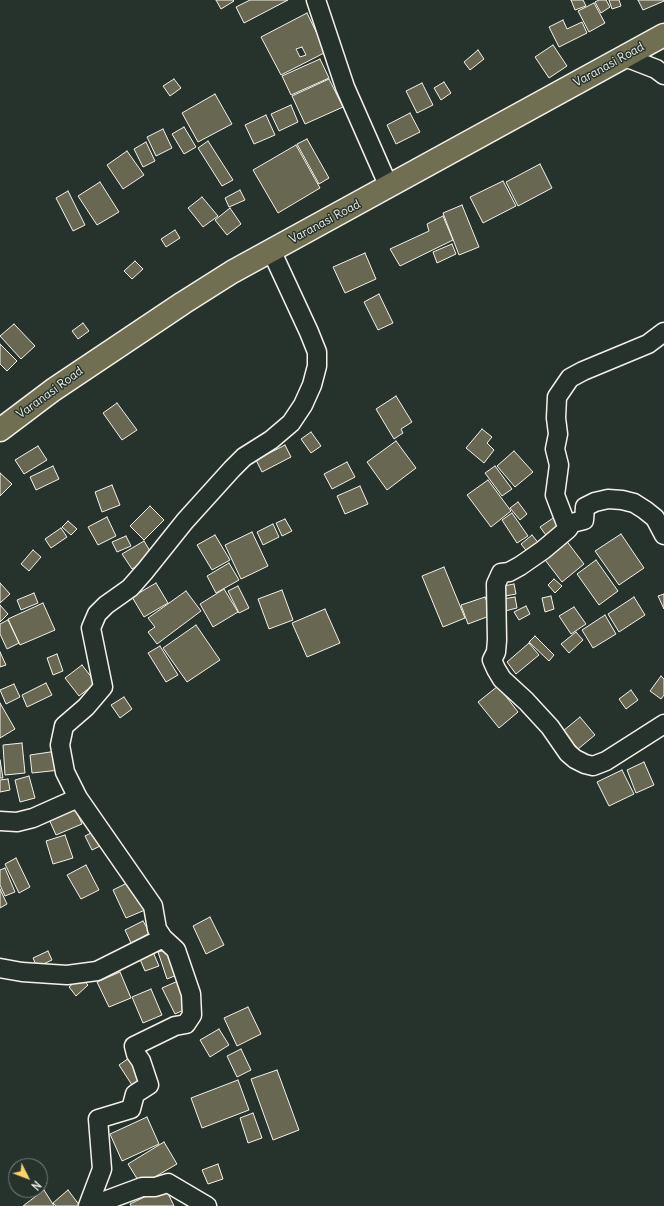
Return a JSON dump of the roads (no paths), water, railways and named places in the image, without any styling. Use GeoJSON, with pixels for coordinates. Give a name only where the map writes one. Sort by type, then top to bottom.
{"type":"FeatureCollection","features":[{"type":"Feature","properties":{"kind":"highway","name":"Varanasi Road"},"geometry":{"type":"LineString","coordinates":[[0,430],[52,390],[226,276],[664,35]]}},
{"type":"Feature","properties":{"kind":"street"},"geometry":{"type":"LineString","coordinates":[[316,0],[345,87],[389,187]]}},
{"type":"Feature","properties":{"kind":"street"},"geometry":{"type":"LineString","coordinates":[[625,57],[656,68],[664,75]]}},
{"type":"Feature","properties":{"kind":"street"},"geometry":{"type":"LineString","coordinates":[[88,1206],[102,1169],[98,1119],[131,1109],[135,1094],[149,1085],[134,1046],[175,1026],[186,1024],[192,1016],[191,994],[176,950],[163,938],[157,929],[153,906],[78,798],[65,772],[60,745],[64,726],[86,707],[102,687],[91,628],[97,614],[106,605],[130,588],[185,521],[244,457],[271,440],[292,423],[303,405],[312,385],[317,352],[271,250]]}},
{"type":"Feature","properties":{"kind":"street"},"geometry":{"type":"LineString","coordinates":[[568,529],[555,495],[559,465],[555,449],[558,434],[556,418],[557,397],[570,378],[583,371],[648,344],[664,332]]}},
{"type":"Feature","properties":{"kind":"street"},"geometry":{"type":"LineString","coordinates":[[664,535],[655,518],[634,503],[622,500],[608,500],[595,502],[585,507],[584,520],[572,523],[568,529],[543,550],[520,566],[509,572],[501,573],[496,584],[497,640],[496,652],[492,660],[502,679],[550,727],[568,753],[575,759],[585,764],[593,766],[606,760],[664,724]]}},
{"type":"Feature","properties":{"kind":"street"},"geometry":{"type":"LineString","coordinates":[[0,821],[17,822],[33,818],[78,798]]}},
{"type":"Feature","properties":{"kind":"street"},"geometry":{"type":"LineString","coordinates":[[0,968],[22,972],[61,975],[97,971],[163,938]]}},
{"type":"Feature","properties":{"kind":"street"},"geometry":{"type":"LineString","coordinates":[[91,1206],[142,1187],[155,1187],[168,1183],[207,1206]]}}]}
